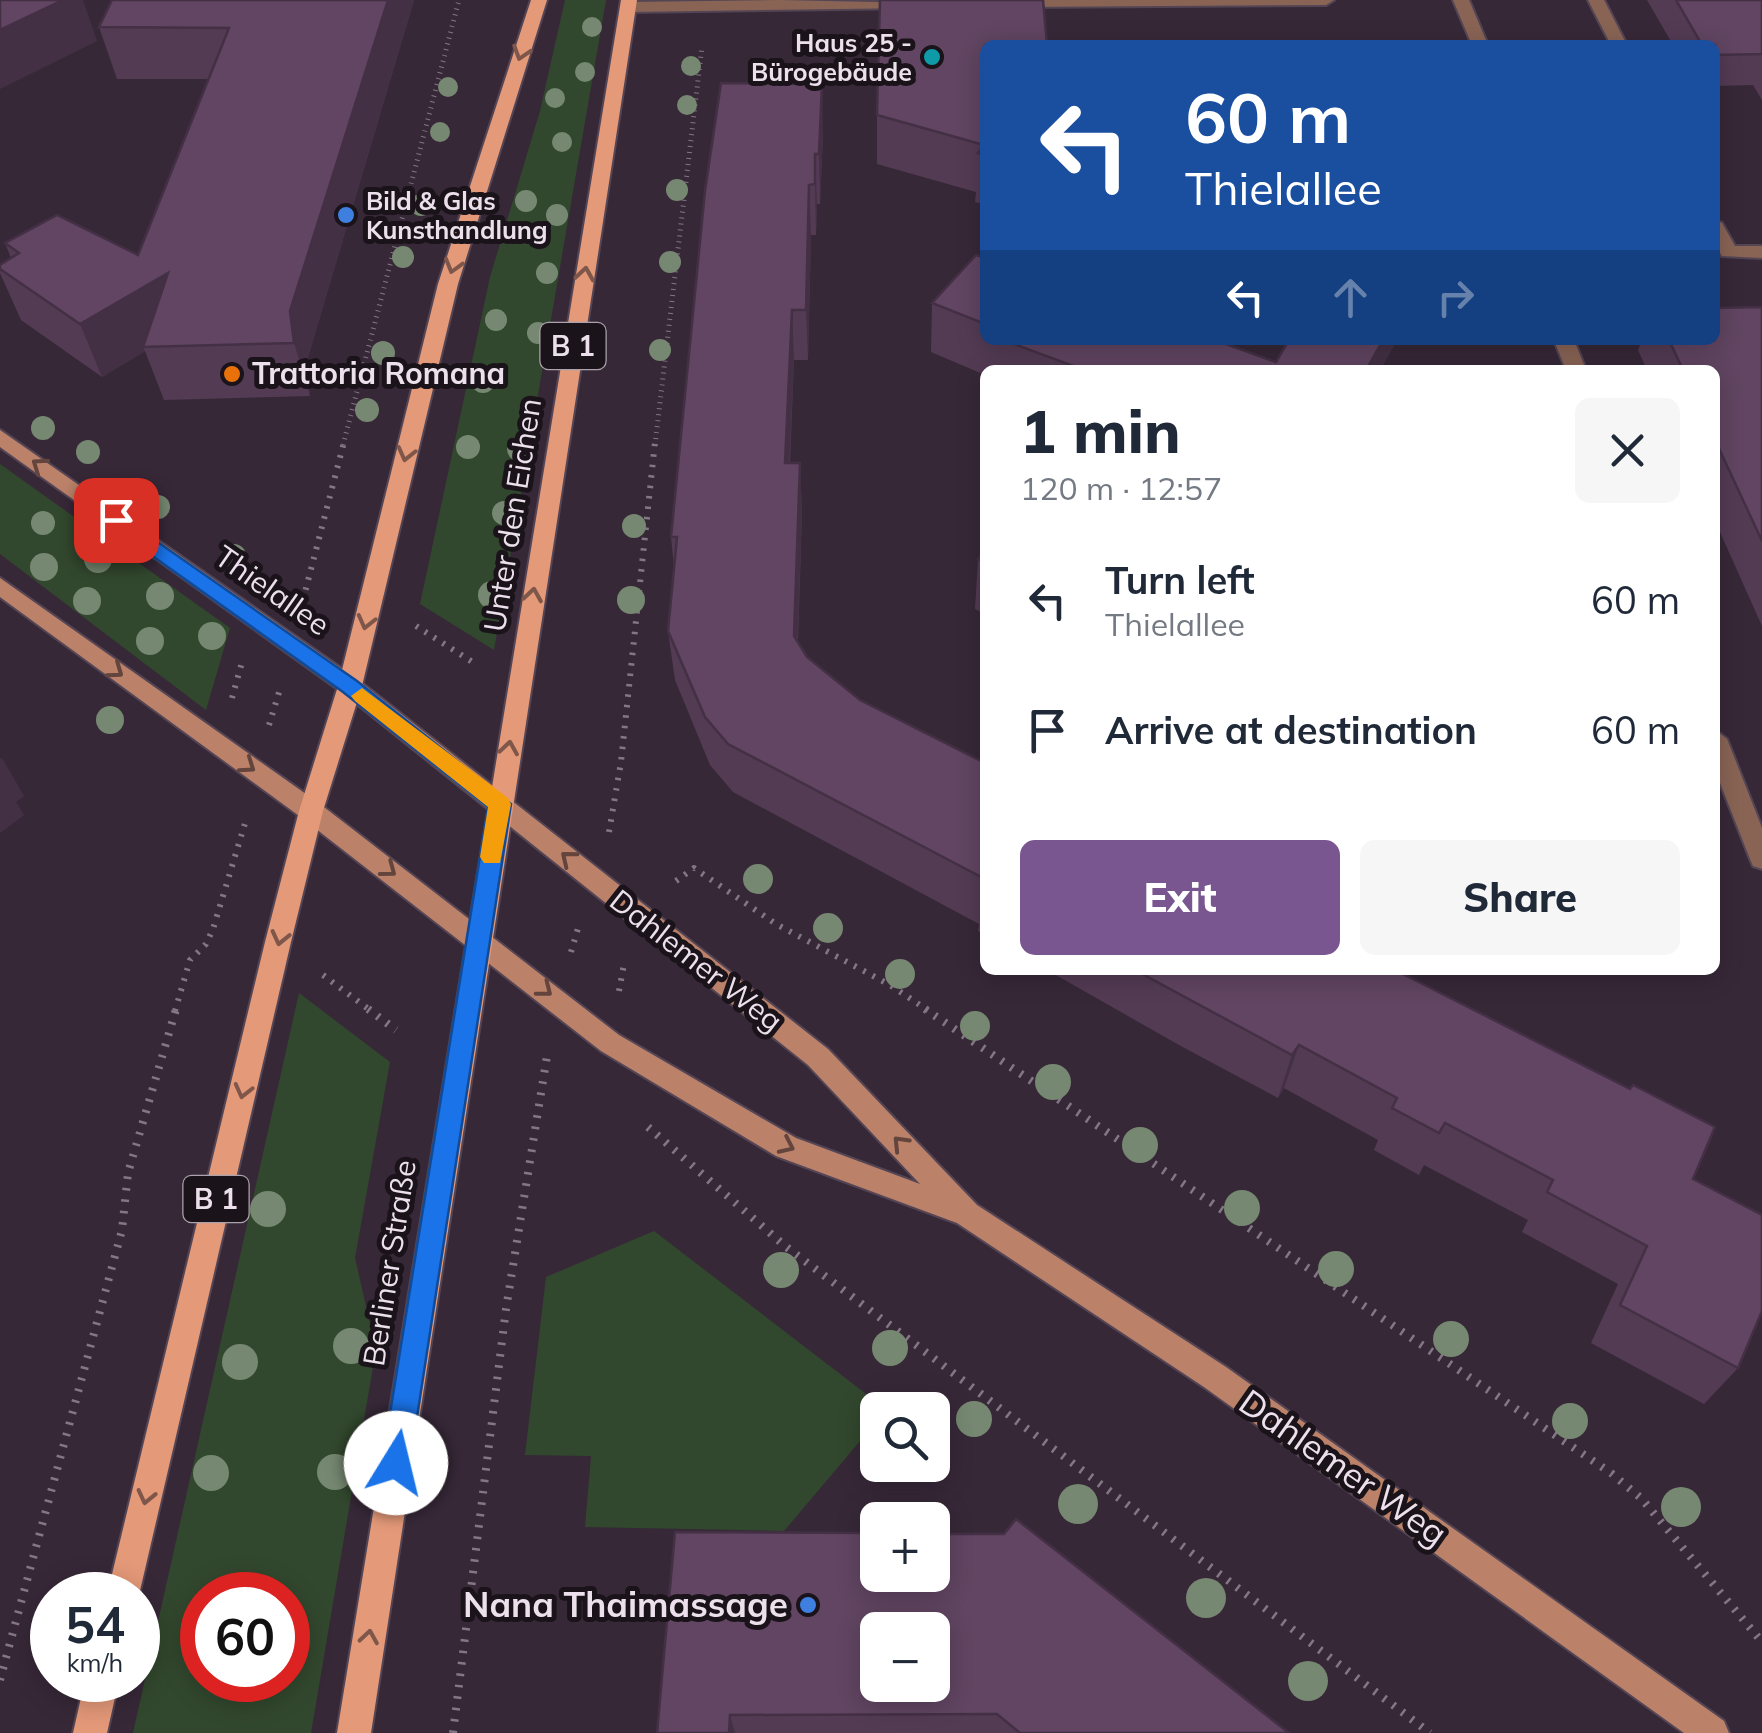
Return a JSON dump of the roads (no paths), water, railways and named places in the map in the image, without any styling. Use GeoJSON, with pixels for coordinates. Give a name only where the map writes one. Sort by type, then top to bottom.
{"type":"FeatureCollection","features":[{"type":"Feature","properties":{"kind":"main road","name":"B 1"},"geometry":{"type":"LineString","coordinates":[[128,1572],[311,811],[350,686],[448,284],[539,0]]}},
{"type":"Feature","properties":{"kind":"main road","name":"Unter den Eichen"},"geometry":{"type":"LineString","coordinates":[[500,804],[629,3]]}},
{"type":"Feature","properties":{"kind":"main road","name":"Thielallee"},"geometry":{"type":"LineString","coordinates":[[0,438],[350,686],[500,804]]}},
{"type":"Feature","properties":{"kind":"main road"},"geometry":{"type":"LineString","coordinates":[[0,586],[311,811]]}},
{"type":"Feature","properties":{"kind":"main road","name":"Dahlemer Weg"},"geometry":{"type":"LineString","coordinates":[[500,804],[818,1057],[967,1214]]}},
{"type":"Feature","properties":{"kind":"main road","name":"Berliner Straße"},"geometry":{"type":"LineString","coordinates":[[354,1733],[500,804]]}},
{"type":"Feature","properties":{"kind":"main road","name":"Dahlemer Weg"},"geometry":{"type":"LineString","coordinates":[[311,811],[610,1042],[786,1147],[967,1214],[1215,1377],[1712,1733]]}},
{"type":"Feature","properties":{"kind":"main road"},"geometry":{"type":"LineString","coordinates":[[90,1733],[97,1702]]}},
{"type":"Feature","properties":{"kind":"street"},"geometry":{"type":"LineString","coordinates":[[988,2],[1326,0]]}},
{"type":"Feature","properties":{"kind":"street"},"geometry":{"type":"LineString","coordinates":[[1461,0],[1478,40]]}},
{"type":"Feature","properties":{"kind":"street"},"geometry":{"type":"LineString","coordinates":[[1596,0],[1616,40]]}},
{"type":"Feature","properties":{"kind":"street"},"geometry":{"type":"LineString","coordinates":[[629,3],[708,7],[930,3]]}},
{"type":"Feature","properties":{"kind":"street"},"geometry":{"type":"LineString","coordinates":[[1720,236],[1728,252],[1762,252]]}},
{"type":"Feature","properties":{"kind":"street"},"geometry":{"type":"LineString","coordinates":[[1720,752],[1762,860]]}},
{"type":"Feature","properties":{"kind":"place","name":"Haus 25 - Bürogebäude"},"geometry":{"type":"Point","coordinates":[932,57]}},
{"type":"Feature","properties":{"kind":"place","name":"Bild & Glas Kunsthandlung"},"geometry":{"type":"Point","coordinates":[346,215]}},
{"type":"Feature","properties":{"kind":"place","name":"Trattoria Romana"},"geometry":{"type":"Point","coordinates":[232,374]}},
{"type":"Feature","properties":{"kind":"place","name":"Nana Thaimassage"},"geometry":{"type":"Point","coordinates":[808,1605]}}]}
